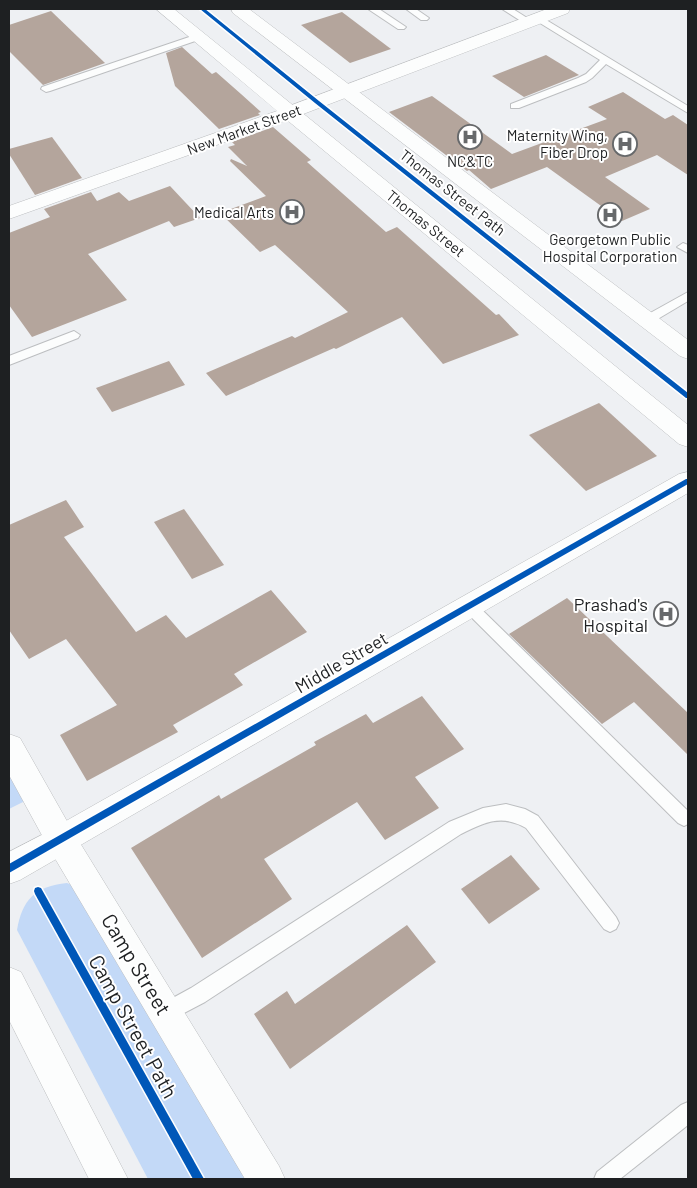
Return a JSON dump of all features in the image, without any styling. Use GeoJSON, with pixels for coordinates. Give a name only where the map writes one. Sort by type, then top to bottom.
{"type":"FeatureCollection","features":[{"type":"Feature","properties":{"kind":"street","name":"Thomas Street"},"geometry":{"type":"LineString","coordinates":[[164,9],[688,438]]}},
{"type":"Feature","properties":{"kind":"street"},"geometry":{"type":"LineString","coordinates":[[239,9],[688,351]]}},
{"type":"Feature","properties":{"kind":"street","name":"New Market Street"},"geometry":{"type":"LineString","coordinates":[[9,213],[291,112],[542,14]]}},
{"type":"Feature","properties":{"kind":"street","name":"Middle Street"},"geometry":{"type":"LineString","coordinates":[[9,869],[688,481]]}},
{"type":"Feature","properties":{"kind":"street","name":"Camp Street"},"geometry":{"type":"LineString","coordinates":[[9,747],[60,840],[167,1012],[266,1179]]}},
{"type":"Feature","properties":{"kind":"street"},"geometry":{"type":"LineString","coordinates":[[9,984],[110,1179]]}},
{"type":"Feature","properties":{"kind":"lane"},"geometry":{"type":"LineString","coordinates":[[373,9],[401,27]]}},
{"type":"Feature","properties":{"kind":"lane"},"geometry":{"type":"LineString","coordinates":[[410,9],[424,18]]}},
{"type":"Feature","properties":{"kind":"lane"},"geometry":{"type":"LineString","coordinates":[[507,9],[542,14],[606,59],[688,110]]}},
{"type":"Feature","properties":{"kind":"lane"},"geometry":{"type":"LineString","coordinates":[[46,89],[198,37]]}},
{"type":"Feature","properties":{"kind":"lane"},"geometry":{"type":"LineString","coordinates":[[515,106],[582,80],[589,76],[606,59]]}},
{"type":"Feature","properties":{"kind":"lane"},"geometry":{"type":"LineString","coordinates":[[647,320],[688,296]]}},
{"type":"Feature","properties":{"kind":"lane"},"geometry":{"type":"LineString","coordinates":[[9,361],[74,334]]}},
{"type":"Feature","properties":{"kind":"lane"},"geometry":{"type":"LineString","coordinates":[[469,606],[684,818]]}},
{"type":"Feature","properties":{"kind":"lane"},"geometry":{"type":"LineString","coordinates":[[167,1012],[198,995],[455,828],[475,818],[514,813],[532,822],[610,923]]}},
{"type":"Feature","properties":{"kind":"lane"},"geometry":{"type":"LineString","coordinates":[[604,1179],[688,1112]]}},
{"type":"Feature","properties":{"kind":"shaded area"},"geometry":{"type":"Polygon","coordinates":[[[9,773],[25,801],[9,809],[9,773]]]}},
{"type":"Feature","properties":{"kind":"shaded area"},"geometry":{"type":"Polygon","coordinates":[[[67,883],[81,889],[249,1179],[148,1179],[17,930],[22,910],[32,896],[46,887],[67,883]]]}},
{"type":"Feature","properties":{"kind":"building"},"geometry":{"type":"Polygon","coordinates":[[[51,11],[105,63],[43,85],[9,51],[9,25],[51,11]]]}},
{"type":"Feature","properties":{"kind":"building"},"geometry":{"type":"Polygon","coordinates":[[[342,12],[391,49],[350,63],[301,25],[342,12]]]}},
{"type":"Feature","properties":{"kind":"building"},"geometry":{"type":"Polygon","coordinates":[[[182,47],[212,74],[216,72],[261,112],[258,113],[260,115],[219,129],[175,86],[166,53],[182,47]]]}},
{"type":"Feature","properties":{"kind":"building"},"geometry":{"type":"Polygon","coordinates":[[[546,55],[579,75],[524,97],[492,76],[546,55]]]}},
{"type":"Feature","properties":{"kind":"building"},"geometry":{"type":"Polygon","coordinates":[[[623,92],[665,119],[673,115],[688,125],[688,175],[657,155],[605,177],[650,209],[622,221],[547,167],[491,189],[469,170],[467,171],[389,112],[432,96],[512,154],[607,119],[588,107],[623,92]]]}},
{"type":"Feature","properties":{"kind":"building"},"geometry":{"type":"Polygon","coordinates":[[[273,127],[311,160],[307,162],[386,232],[397,227],[496,315],[499,314],[519,335],[443,364],[402,317],[336,349],[334,348],[226,396],[206,373],[292,336],[295,338],[348,312],[275,245],[260,252],[220,213],[266,196],[230,161],[231,159],[247,166],[228,147],[235,145],[232,142],[273,127]]]}},
{"type":"Feature","properties":{"kind":"building"},"geometry":{"type":"Polygon","coordinates":[[[52,137],[82,178],[35,195],[9,154],[9,149],[52,137]]]}},
{"type":"Feature","properties":{"kind":"building"},"geometry":{"type":"Polygon","coordinates":[[[170,186],[200,218],[174,227],[169,221],[88,254],[127,300],[32,337],[9,305],[9,233],[50,217],[44,209],[91,192],[97,201],[119,192],[129,201],[170,186]]]}},
{"type":"Feature","properties":{"kind":"building"},"geometry":{"type":"Polygon","coordinates":[[[169,361],[185,385],[112,412],[96,388],[169,361]]]}},
{"type":"Feature","properties":{"kind":"building"},"geometry":{"type":"Polygon","coordinates":[[[599,403],[657,456],[586,491],[529,435],[599,403]]]}},
{"type":"Feature","properties":{"kind":"building"},"geometry":{"type":"Polygon","coordinates":[[[66,500],[84,527],[64,537],[136,632],[166,615],[186,638],[271,590],[307,632],[234,674],[243,685],[173,725],[178,732],[87,781],[60,735],[117,705],[66,639],[29,659],[9,630],[9,525],[66,500]]]}},
{"type":"Feature","properties":{"kind":"building"},"geometry":{"type":"Polygon","coordinates":[[[184,509],[224,565],[192,579],[154,522],[184,509]]]}},
{"type":"Feature","properties":{"kind":"building"},"geometry":{"type":"Polygon","coordinates":[[[567,598],[688,713],[688,755],[634,702],[602,724],[509,634],[567,598]]]}},
{"type":"Feature","properties":{"kind":"building"},"geometry":{"type":"Polygon","coordinates":[[[422,696],[464,749],[415,777],[439,808],[385,840],[357,802],[264,859],[292,899],[202,958],[131,848],[219,795],[221,799],[316,745],[314,742],[366,714],[373,723],[422,696]]]}},
{"type":"Feature","properties":{"kind":"building"},"geometry":{"type":"Polygon","coordinates":[[[511,855],[540,889],[489,924],[461,889],[511,855]]]}},
{"type":"Feature","properties":{"kind":"building"},"geometry":{"type":"Polygon","coordinates":[[[407,925],[436,962],[290,1069],[254,1014],[287,991],[295,1004],[407,925]]]}},
{"type":"Feature","properties":{"kind":"cycle path","name":"Thomas Street Path"},"geometry":{"type":"LineString","coordinates":[[202,9],[688,396]]}},
{"type":"Feature","properties":{"kind":"cycle path"},"geometry":{"type":"LineString","coordinates":[[9,869],[688,481]]}},
{"type":"Feature","properties":{"kind":"cycle path","name":"Camp Street Path"},"geometry":{"type":"LineString","coordinates":[[38,891],[199,1179]]}},
{"type":"Feature","properties":{"kind":"place","name":"NC&TC"},"geometry":{"type":"Point","coordinates":[470,137]}},
{"type":"Feature","properties":{"kind":"place","name":"Maternity Wing, Fiber Drop"},"geometry":{"type":"Point","coordinates":[625,144]}},
{"type":"Feature","properties":{"kind":"place","name":"Medical Arts"},"geometry":{"type":"Point","coordinates":[292,212]}},
{"type":"Feature","properties":{"kind":"place","name":"Georgetown Public Hospital Corporation"},"geometry":{"type":"Point","coordinates":[610,215]}},
{"type":"Feature","properties":{"kind":"place","name":"Prashad's Hospital"},"geometry":{"type":"Point","coordinates":[666,614]}}]}
